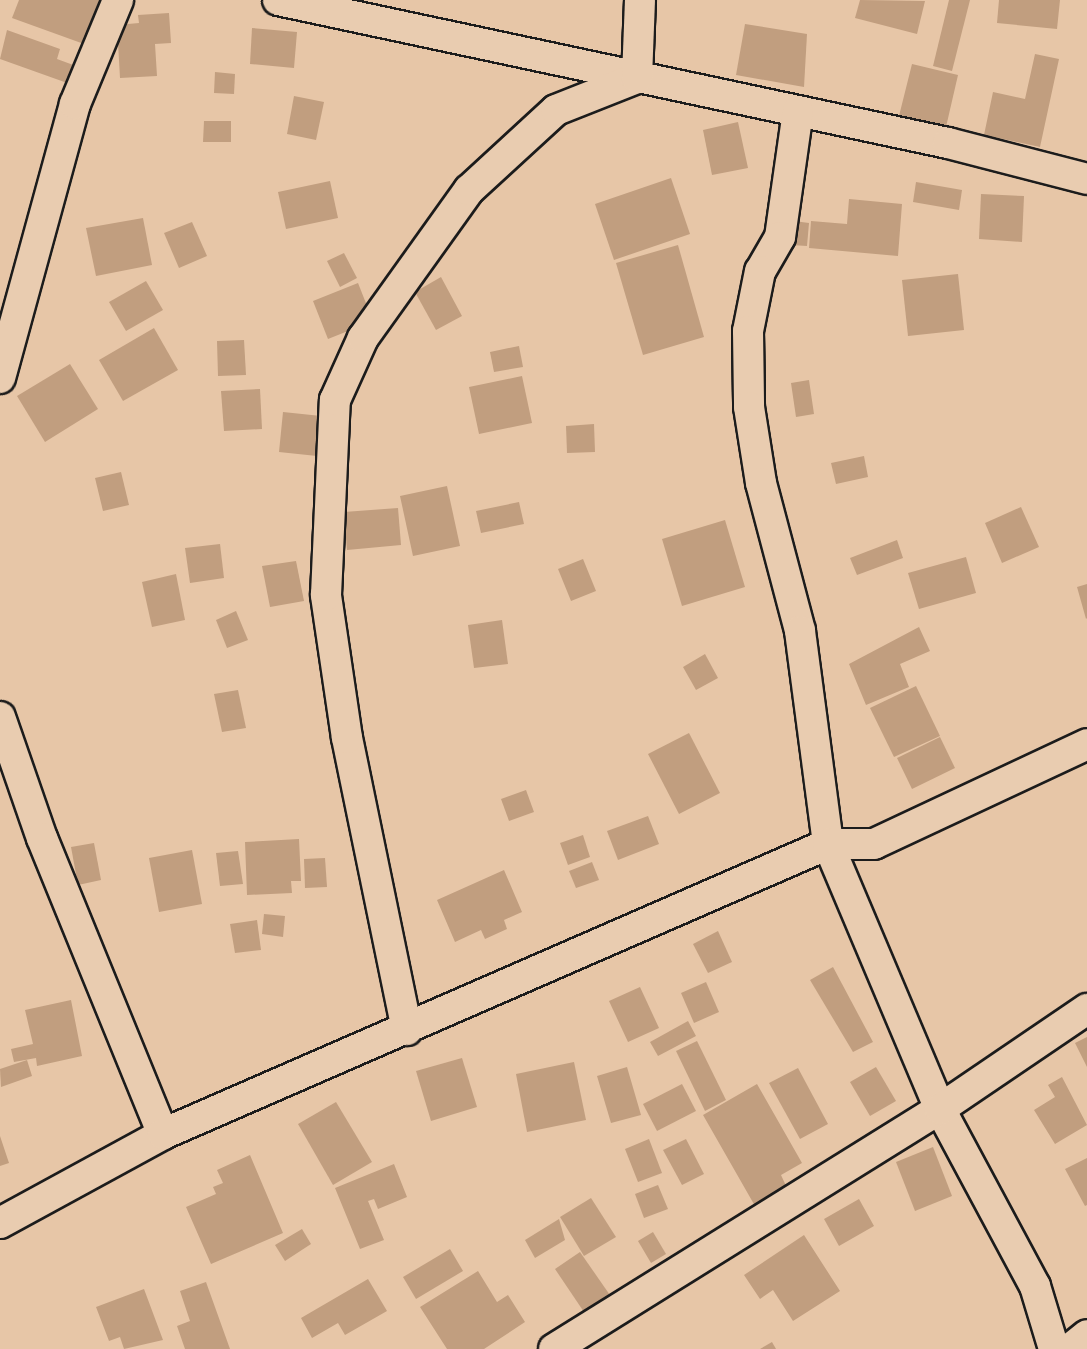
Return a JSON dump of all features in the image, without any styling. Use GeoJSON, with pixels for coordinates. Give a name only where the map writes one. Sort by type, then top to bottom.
{"type":"FeatureCollection","features":[{"type":"Feature","properties":{"kind":"street"},"geometry":{"type":"LineString","coordinates":[[0,378],[75,104],[118,0]]}},
{"type":"Feature","properties":{"kind":"street"},"geometry":{"type":"LineString","coordinates":[[278,0],[798,111],[1087,179]]}},
{"type":"Feature","properties":{"kind":"street"},"geometry":{"type":"LineString","coordinates":[[637,78],[640,0]]}},
{"type":"Feature","properties":{"kind":"street"},"geometry":{"type":"LineString","coordinates":[[407,1030],[347,738],[326,595],[335,400],[363,338],[469,190],[556,110],[637,78]]}},
{"type":"Feature","properties":{"kind":"street"},"geometry":{"type":"LineString","coordinates":[[798,111],[780,237],[760,271],[748,331],[749,407],[761,483],[800,631],[828,844],[940,1109],[1035,1286],[1054,1349]]}},
{"type":"Feature","properties":{"kind":"street"},"geometry":{"type":"LineString","coordinates":[[0,717],[42,838],[163,1134]]}},
{"type":"Feature","properties":{"kind":"street"},"geometry":{"type":"LineString","coordinates":[[0,1223],[163,1134],[407,1030],[828,844],[874,844],[1087,744]]}},
{"type":"Feature","properties":{"kind":"street"},"geometry":{"type":"LineString","coordinates":[[554,1349],[940,1109],[1087,1009]]}},
{"type":"Feature","properties":{"kind":"street"},"geometry":{"type":"LineString","coordinates":[[1070,1349],[1087,1335]]}},
{"type":"Feature","properties":{"kind":"building"},"geometry":{"type":"Polygon","coordinates":[[[19,0],[100,0],[84,44],[12,18],[19,0]]]}},
{"type":"Feature","properties":{"kind":"building"},"geometry":{"type":"Polygon","coordinates":[[[860,0],[925,1],[917,34],[855,18],[860,0]]]}},
{"type":"Feature","properties":{"kind":"building"},"geometry":{"type":"Polygon","coordinates":[[[949,0],[970,0],[952,71],[933,66],[949,0]]]}},
{"type":"Feature","properties":{"kind":"building"},"geometry":{"type":"Polygon","coordinates":[[[999,0],[1060,0],[1057,29],[997,23],[999,0]]]}},
{"type":"Feature","properties":{"kind":"building"},"geometry":{"type":"Polygon","coordinates":[[[169,13],[171,43],[155,44],[157,76],[120,78],[117,25],[139,23],[138,15],[169,13]]]}},
{"type":"Feature","properties":{"kind":"building"},"geometry":{"type":"Polygon","coordinates":[[[745,24],[807,34],[804,87],[736,75],[745,24]]]}},
{"type":"Feature","properties":{"kind":"building"},"geometry":{"type":"Polygon","coordinates":[[[252,28],[297,32],[294,68],[250,64],[252,28]]]}},
{"type":"Feature","properties":{"kind":"building"},"geometry":{"type":"Polygon","coordinates":[[[7,30],[60,49],[57,59],[76,66],[70,84],[0,59],[7,30]]]}},
{"type":"Feature","properties":{"kind":"building"},"geometry":{"type":"Polygon","coordinates":[[[1035,54],[1059,59],[1040,147],[984,135],[993,92],[1025,99],[1035,54]]]}},
{"type":"Feature","properties":{"kind":"building"},"geometry":{"type":"Polygon","coordinates":[[[912,64],[958,75],[946,127],[899,116],[912,64]]]}},
{"type":"Feature","properties":{"kind":"building"},"geometry":{"type":"Polygon","coordinates":[[[215,72],[235,74],[234,94],[214,93],[215,72]]]}},
{"type":"Feature","properties":{"kind":"building"},"geometry":{"type":"Polygon","coordinates":[[[294,96],[324,102],[316,140],[287,134],[294,96]]]}},
{"type":"Feature","properties":{"kind":"building"},"geometry":{"type":"Polygon","coordinates":[[[204,121],[231,121],[231,142],[203,142],[204,121]]]}},
{"type":"Feature","properties":{"kind":"building"},"geometry":{"type":"Polygon","coordinates":[[[738,122],[748,168],[712,175],[703,130],[738,122]]]}},
{"type":"Feature","properties":{"kind":"building"},"geometry":{"type":"Polygon","coordinates":[[[671,178],[690,234],[614,260],[595,204],[671,178]]]}},
{"type":"Feature","properties":{"kind":"building"},"geometry":{"type":"Polygon","coordinates":[[[330,181],[338,218],[286,229],[278,192],[330,181]]]}},
{"type":"Feature","properties":{"kind":"building"},"geometry":{"type":"Polygon","coordinates":[[[916,182],[962,190],[959,210],[913,202],[916,182]]]}},
{"type":"Feature","properties":{"kind":"building"},"geometry":{"type":"Polygon","coordinates":[[[981,194],[1024,196],[1022,242],[979,239],[981,194]]]}},
{"type":"Feature","properties":{"kind":"building"},"geometry":{"type":"Polygon","coordinates":[[[849,199],[902,204],[898,256],[809,248],[811,221],[847,224],[849,199]]]}},
{"type":"Feature","properties":{"kind":"building"},"geometry":{"type":"Polygon","coordinates":[[[143,218],[152,265],[96,276],[86,228],[143,218]]]}},
{"type":"Feature","properties":{"kind":"building"},"geometry":{"type":"Polygon","coordinates":[[[794,221],[809,223],[807,246],[791,245],[794,221]]]}},
{"type":"Feature","properties":{"kind":"building"},"geometry":{"type":"Polygon","coordinates":[[[192,222],[207,256],[179,268],[164,233],[192,222]]]}},
{"type":"Feature","properties":{"kind":"building"},"geometry":{"type":"Polygon","coordinates":[[[678,245],[704,337],[643,355],[616,263],[678,245]]]}},
{"type":"Feature","properties":{"kind":"building"},"geometry":{"type":"Polygon","coordinates":[[[344,253],[357,278],[340,287],[327,261],[344,253]]]}},
{"type":"Feature","properties":{"kind":"building"},"geometry":{"type":"Polygon","coordinates":[[[958,274],[964,330],[908,336],[902,280],[958,274]]]}},
{"type":"Feature","properties":{"kind":"building"},"geometry":{"type":"Polygon","coordinates":[[[441,277],[462,316],[436,330],[415,292],[441,277]]]}},
{"type":"Feature","properties":{"kind":"building"},"geometry":{"type":"Polygon","coordinates":[[[146,281],[163,310],[126,331],[109,302],[146,281]]]}},
{"type":"Feature","properties":{"kind":"building"},"geometry":{"type":"Polygon","coordinates":[[[358,283],[373,321],[328,339],[313,301],[358,283]]]}},
{"type":"Feature","properties":{"kind":"building"},"geometry":{"type":"Polygon","coordinates":[[[154,328],[178,370],[123,401],[99,360],[154,328]]]}},
{"type":"Feature","properties":{"kind":"building"},"geometry":{"type":"Polygon","coordinates":[[[244,340],[246,375],[218,376],[217,341],[244,340]]]}},
{"type":"Feature","properties":{"kind":"building"},"geometry":{"type":"Polygon","coordinates":[[[519,346],[523,367],[494,372],[490,352],[519,346]]]}},
{"type":"Feature","properties":{"kind":"building"},"geometry":{"type":"Polygon","coordinates":[[[70,364],[98,409],[45,442],[17,396],[70,364]]]}},
{"type":"Feature","properties":{"kind":"building"},"geometry":{"type":"Polygon","coordinates":[[[522,376],[532,423],[479,434],[469,387],[522,376]]]}},
{"type":"Feature","properties":{"kind":"building"},"geometry":{"type":"Polygon","coordinates":[[[809,380],[814,414],[796,417],[791,383],[809,380]]]}},
{"type":"Feature","properties":{"kind":"building"},"geometry":{"type":"Polygon","coordinates":[[[260,389],[262,429],[224,431],[221,391],[260,389]]]}},
{"type":"Feature","properties":{"kind":"building"},"geometry":{"type":"Polygon","coordinates":[[[283,412],[321,416],[317,456],[279,452],[283,412]]]}},
{"type":"Feature","properties":{"kind":"building"},"geometry":{"type":"Polygon","coordinates":[[[594,424],[595,452],[567,453],[566,426],[594,424]]]}},
{"type":"Feature","properties":{"kind":"building"},"geometry":{"type":"Polygon","coordinates":[[[864,456],[868,477],[836,484],[831,463],[864,456]]]}},
{"type":"Feature","properties":{"kind":"building"},"geometry":{"type":"Polygon","coordinates":[[[121,472],[129,505],[103,511],[95,478],[121,472]]]}},
{"type":"Feature","properties":{"kind":"building"},"geometry":{"type":"Polygon","coordinates":[[[447,486],[460,546],[413,556],[400,496],[447,486]]]}},
{"type":"Feature","properties":{"kind":"building"},"geometry":{"type":"Polygon","coordinates":[[[519,502],[524,524],[481,533],[476,511],[519,502]]]}},
{"type":"Feature","properties":{"kind":"building"},"geometry":{"type":"Polygon","coordinates":[[[1021,507],[1039,547],[1002,563],[985,523],[1021,507]]]}},
{"type":"Feature","properties":{"kind":"building"},"geometry":{"type":"Polygon","coordinates":[[[398,508],[401,545],[347,550],[344,512],[398,508]]]}},
{"type":"Feature","properties":{"kind":"building"},"geometry":{"type":"Polygon","coordinates":[[[725,520],[745,587],[682,606],[662,539],[725,520]]]}},
{"type":"Feature","properties":{"kind":"building"},"geometry":{"type":"Polygon","coordinates":[[[897,540],[903,558],[857,575],[850,558],[897,540]]]}},
{"type":"Feature","properties":{"kind":"building"},"geometry":{"type":"Polygon","coordinates":[[[220,544],[224,578],[190,583],[185,548],[220,544]]]}},
{"type":"Feature","properties":{"kind":"building"},"geometry":{"type":"Polygon","coordinates":[[[966,557],[976,593],[919,609],[908,573],[966,557]]]}},
{"type":"Feature","properties":{"kind":"building"},"geometry":{"type":"Polygon","coordinates":[[[583,559],[596,591],[571,601],[558,569],[583,559]]]}},
{"type":"Feature","properties":{"kind":"building"},"geometry":{"type":"Polygon","coordinates":[[[296,561],[304,601],[270,607],[262,566],[296,561]]]}},
{"type":"Feature","properties":{"kind":"building"},"geometry":{"type":"Polygon","coordinates":[[[176,574],[185,620],[152,627],[142,582],[176,574]]]}},
{"type":"Feature","properties":{"kind":"building"},"geometry":{"type":"Polygon","coordinates":[[[1087,584],[1087,618],[1086,619],[1077,587],[1087,584]]]}},
{"type":"Feature","properties":{"kind":"building"},"geometry":{"type":"Polygon","coordinates":[[[236,611],[248,640],[227,648],[216,620],[236,611]]]}},
{"type":"Feature","properties":{"kind":"building"},"geometry":{"type":"Polygon","coordinates":[[[502,620],[508,664],[474,668],[468,625],[502,620]]]}},
{"type":"Feature","properties":{"kind":"building"},"geometry":{"type":"Polygon","coordinates":[[[919,627],[930,651],[900,664],[909,687],[866,705],[849,664],[919,627]]]}},
{"type":"Feature","properties":{"kind":"building"},"geometry":{"type":"Polygon","coordinates":[[[705,654],[718,678],[696,690],[683,667],[705,654]]]}},
{"type":"Feature","properties":{"kind":"building"},"geometry":{"type":"Polygon","coordinates":[[[916,686],[940,736],[894,757],[870,708],[916,686]]]}},
{"type":"Feature","properties":{"kind":"building"},"geometry":{"type":"Polygon","coordinates":[[[238,690],[246,728],[222,732],[214,694],[238,690]]]}},
{"type":"Feature","properties":{"kind":"building"},"geometry":{"type":"Polygon","coordinates":[[[689,733],[720,793],[679,814],[648,754],[689,733]]]}},
{"type":"Feature","properties":{"kind":"building"},"geometry":{"type":"Polygon","coordinates":[[[940,737],[955,768],[912,789],[897,758],[940,737]]]}},
{"type":"Feature","properties":{"kind":"building"},"geometry":{"type":"Polygon","coordinates":[[[526,790],[534,812],[509,821],[501,799],[526,790]]]}},
{"type":"Feature","properties":{"kind":"building"},"geometry":{"type":"Polygon","coordinates":[[[648,816],[659,844],[618,860],[607,831],[648,816]]]}},
{"type":"Feature","properties":{"kind":"building"},"geometry":{"type":"Polygon","coordinates":[[[583,835],[590,857],[568,865],[560,843],[583,835]]]}},
{"type":"Feature","properties":{"kind":"building"},"geometry":{"type":"Polygon","coordinates":[[[299,839],[301,881],[291,881],[292,893],[247,895],[245,842],[299,839]]]}},
{"type":"Feature","properties":{"kind":"building"},"geometry":{"type":"Polygon","coordinates":[[[94,843],[101,880],[78,885],[71,847],[94,843]]]}},
{"type":"Feature","properties":{"kind":"building"},"geometry":{"type":"Polygon","coordinates":[[[192,850],[202,904],[159,912],[149,858],[192,850]]]}},
{"type":"Feature","properties":{"kind":"building"},"geometry":{"type":"Polygon","coordinates":[[[238,851],[243,884],[220,886],[216,853],[238,851]]]}},
{"type":"Feature","properties":{"kind":"building"},"geometry":{"type":"Polygon","coordinates":[[[325,858],[327,887],[305,888],[304,859],[325,858]]]}},
{"type":"Feature","properties":{"kind":"building"},"geometry":{"type":"Polygon","coordinates":[[[592,862],[599,880],[576,888],[569,871],[592,862]]]}},
{"type":"Feature","properties":{"kind":"building"},"geometry":{"type":"Polygon","coordinates":[[[504,870],[522,912],[504,920],[507,929],[485,939],[481,930],[455,942],[437,900],[504,870]]]}},
{"type":"Feature","properties":{"kind":"building"},"geometry":{"type":"Polygon","coordinates":[[[264,914],[285,916],[283,937],[262,934],[264,914]]]}},
{"type":"Feature","properties":{"kind":"building"},"geometry":{"type":"Polygon","coordinates":[[[257,920],[261,950],[235,953],[230,924],[257,920]]]}},
{"type":"Feature","properties":{"kind":"building"},"geometry":{"type":"Polygon","coordinates":[[[718,931],[732,962],[708,973],[693,944],[718,931]]]}},
{"type":"Feature","properties":{"kind":"building"},"geometry":{"type":"Polygon","coordinates":[[[833,967],[873,1042],[853,1052],[810,980],[833,967]]]}},
{"type":"Feature","properties":{"kind":"building"},"geometry":{"type":"Polygon","coordinates":[[[706,982],[719,1012],[694,1023],[681,993],[706,982]]]}},
{"type":"Feature","properties":{"kind":"building"},"geometry":{"type":"Polygon","coordinates":[[[640,987],[659,1028],[628,1042],[609,1001],[640,987]]]}},
{"type":"Feature","properties":{"kind":"building"},"geometry":{"type":"Polygon","coordinates":[[[71,1000],[82,1056],[37,1066],[36,1058],[14,1062],[11,1049],[33,1044],[25,1010],[71,1000]]]}},
{"type":"Feature","properties":{"kind":"building"},"geometry":{"type":"Polygon","coordinates":[[[688,1021],[696,1036],[658,1056],[650,1042],[688,1021]]]}},
{"type":"Feature","properties":{"kind":"building"},"geometry":{"type":"Polygon","coordinates":[[[1087,1037],[1087,1067],[1075,1043],[1087,1037]]]}},
{"type":"Feature","properties":{"kind":"building"},"geometry":{"type":"Polygon","coordinates":[[[697,1041],[726,1100],[705,1111],[676,1051],[697,1041]]]}},
{"type":"Feature","properties":{"kind":"building"},"geometry":{"type":"Polygon","coordinates":[[[462,1058],[477,1107],[431,1121],[416,1071],[462,1058]]]}},
{"type":"Feature","properties":{"kind":"building"},"geometry":{"type":"Polygon","coordinates":[[[27,1060],[32,1076],[1,1087],[0,1069],[27,1060]]]}},
{"type":"Feature","properties":{"kind":"building"},"geometry":{"type":"Polygon","coordinates":[[[574,1062],[586,1120],[527,1132],[516,1074],[574,1062]]]}},
{"type":"Feature","properties":{"kind":"building"},"geometry":{"type":"Polygon","coordinates":[[[627,1067],[641,1115],[611,1123],[597,1076],[627,1067]]]}},
{"type":"Feature","properties":{"kind":"building"},"geometry":{"type":"Polygon","coordinates":[[[876,1067],[896,1101],[870,1116],[850,1082],[876,1067]]]}},
{"type":"Feature","properties":{"kind":"building"},"geometry":{"type":"Polygon","coordinates":[[[798,1068],[828,1124],[800,1139],[769,1083],[798,1068]]]}},
{"type":"Feature","properties":{"kind":"building"},"geometry":{"type":"Polygon","coordinates":[[[1062,1077],[1087,1125],[1055,1144],[1034,1110],[1055,1097],[1048,1085],[1062,1077]]]}},
{"type":"Feature","properties":{"kind":"building"},"geometry":{"type":"Polygon","coordinates":[[[682,1084],[696,1111],[657,1131],[643,1104],[682,1084]]]}},
{"type":"Feature","properties":{"kind":"building"},"geometry":{"type":"Polygon","coordinates":[[[757,1084],[802,1163],[781,1175],[787,1188],[755,1206],[703,1115],[757,1084]]]}},
{"type":"Feature","properties":{"kind":"building"},"geometry":{"type":"Polygon","coordinates":[[[336,1102],[372,1162],[333,1185],[298,1124],[336,1102]]]}},
{"type":"Feature","properties":{"kind":"building"},"geometry":{"type":"Polygon","coordinates":[[[0,1136],[9,1163],[0,1166],[0,1136]]]}},
{"type":"Feature","properties":{"kind":"building"},"geometry":{"type":"Polygon","coordinates":[[[649,1139],[662,1173],[638,1182],[625,1149],[649,1139]]]}},
{"type":"Feature","properties":{"kind":"building"},"geometry":{"type":"Polygon","coordinates":[[[686,1139],[704,1174],[682,1185],[663,1150],[686,1139]]]}},
{"type":"Feature","properties":{"kind":"building"},"geometry":{"type":"Polygon","coordinates":[[[933,1147],[952,1196],[915,1211],[896,1162],[933,1147]]]}},
{"type":"Feature","properties":{"kind":"building"},"geometry":{"type":"Polygon","coordinates":[[[250,1155],[283,1233],[211,1264],[186,1207],[216,1194],[213,1187],[223,1183],[217,1170],[250,1155]]]}},
{"type":"Feature","properties":{"kind":"building"},"geometry":{"type":"Polygon","coordinates":[[[1087,1158],[1087,1205],[1085,1206],[1065,1169],[1087,1158]]]}},
{"type":"Feature","properties":{"kind":"building"},"geometry":{"type":"Polygon","coordinates":[[[394,1164],[407,1197],[378,1209],[374,1199],[368,1201],[384,1240],[360,1249],[335,1188],[394,1164]]]}},
{"type":"Feature","properties":{"kind":"building"},"geometry":{"type":"Polygon","coordinates":[[[658,1185],[668,1209],[644,1218],[635,1194],[658,1185]]]}},
{"type":"Feature","properties":{"kind":"building"},"geometry":{"type":"Polygon","coordinates":[[[591,1198],[616,1237],[584,1256],[560,1217],[591,1198]]]}},
{"type":"Feature","properties":{"kind":"building"},"geometry":{"type":"Polygon","coordinates":[[[859,1199],[874,1226],[839,1246],[824,1219],[859,1199]]]}},
{"type":"Feature","properties":{"kind":"building"},"geometry":{"type":"Polygon","coordinates":[[[559,1219],[565,1240],[535,1258],[525,1240],[559,1219]]]}},
{"type":"Feature","properties":{"kind":"building"},"geometry":{"type":"Polygon","coordinates":[[[302,1229],[311,1244],[285,1261],[275,1245],[302,1229]]]}},
{"type":"Feature","properties":{"kind":"building"},"geometry":{"type":"Polygon","coordinates":[[[653,1232],[666,1254],[651,1263],[638,1241],[653,1232]]]}},
{"type":"Feature","properties":{"kind":"building"},"geometry":{"type":"Polygon","coordinates":[[[804,1235],[840,1291],[793,1321],[773,1290],[760,1299],[744,1275],[804,1235]]]}},
{"type":"Feature","properties":{"kind":"building"},"geometry":{"type":"Polygon","coordinates":[[[450,1249],[463,1271],[416,1299],[403,1277],[450,1249]]]}},
{"type":"Feature","properties":{"kind":"building"},"geometry":{"type":"Polygon","coordinates":[[[580,1252],[612,1298],[586,1315],[555,1269],[580,1252]]]}},
{"type":"Feature","properties":{"kind":"building"},"geometry":{"type":"Polygon","coordinates":[[[478,1271],[497,1302],[508,1295],[525,1322],[484,1349],[447,1349],[420,1307],[478,1271]]]}},
{"type":"Feature","properties":{"kind":"building"},"geometry":{"type":"Polygon","coordinates":[[[368,1279],[387,1311],[345,1335],[338,1323],[312,1338],[301,1318],[368,1279]]]}},
{"type":"Feature","properties":{"kind":"building"},"geometry":{"type":"Polygon","coordinates":[[[206,1282],[230,1349],[185,1349],[177,1326],[190,1321],[180,1291],[206,1282]]]}},
{"type":"Feature","properties":{"kind":"building"},"geometry":{"type":"Polygon","coordinates":[[[144,1289],[163,1340],[124,1349],[120,1337],[109,1341],[96,1307],[144,1289]]]}},
{"type":"Feature","properties":{"kind":"building"},"geometry":{"type":"Polygon","coordinates":[[[772,1342],[776,1349],[760,1349],[772,1342]]]}}]}
